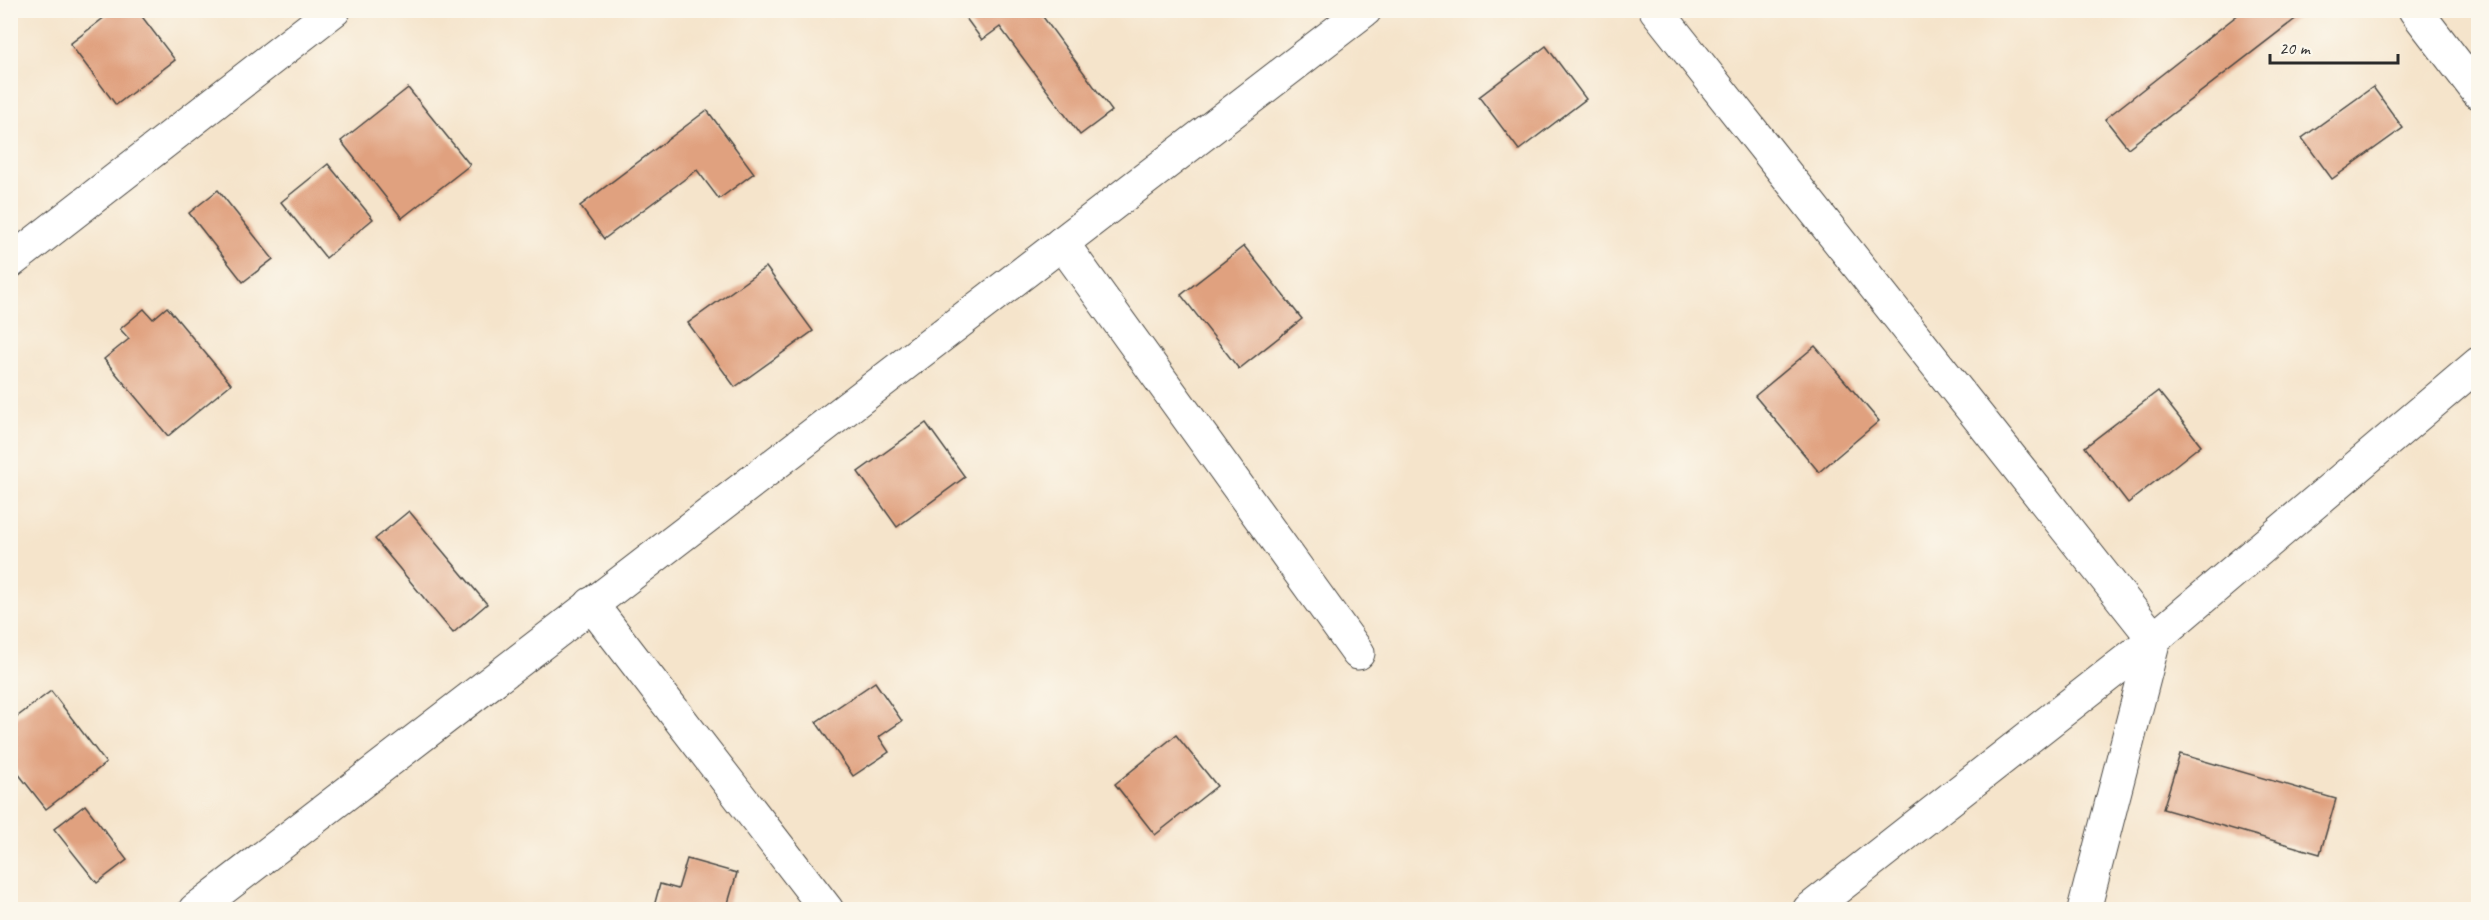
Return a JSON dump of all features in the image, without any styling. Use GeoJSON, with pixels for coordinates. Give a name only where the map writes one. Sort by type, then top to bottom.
{"type":"FeatureCollection","features":[{"type":"Feature","properties":{"kind":"street"},"geometry":{"type":"LineString","coordinates":[[10,262],[334,10]]}},
{"type":"Feature","properties":{"kind":"street"},"geometry":{"type":"LineString","coordinates":[[199,908],[1365,10]]}},
{"type":"Feature","properties":{"kind":"street"},"geometry":{"type":"LineString","coordinates":[[1656,10],[2154,639]]}},
{"type":"Feature","properties":{"kind":"street"},"geometry":{"type":"LineString","coordinates":[[2415,10],[2478,92]]}},
{"type":"Feature","properties":{"kind":"street"},"geometry":{"type":"LineString","coordinates":[[1062,243],[1358,653]]}},
{"type":"Feature","properties":{"kind":"street"},"geometry":{"type":"LineString","coordinates":[[1809,909],[2154,639],[2478,364]]}},
{"type":"Feature","properties":{"kind":"street"},"geometry":{"type":"LineString","coordinates":[[591,604],[827,909]]}},
{"type":"Feature","properties":{"kind":"street"},"geometry":{"type":"LineString","coordinates":[[2084,909],[2154,639]]}},
{"type":"Feature","properties":{"kind":"building"},"geometry":{"type":"Polygon","coordinates":[[[114,10],[137,10],[175,60],[116,105],[70,44],[114,10]]]}},
{"type":"Feature","properties":{"kind":"building"},"geometry":{"type":"Polygon","coordinates":[[[960,10],[1038,10],[1112,111],[1080,135],[1000,27],[982,40],[960,10]]]}},
{"type":"Feature","properties":{"kind":"building"},"geometry":{"type":"Polygon","coordinates":[[[2244,10],[2307,10],[2128,148],[2105,119],[2244,10]]]}},
{"type":"Feature","properties":{"kind":"building"},"geometry":{"type":"Polygon","coordinates":[[[1546,46],[1586,99],[1519,150],[1479,97],[1546,46]]]}},
{"type":"Feature","properties":{"kind":"building"},"geometry":{"type":"Polygon","coordinates":[[[2373,87],[2403,128],[2332,179],[2302,138],[2373,87]]]}},
{"type":"Feature","properties":{"kind":"building"},"geometry":{"type":"Polygon","coordinates":[[[408,88],[470,165],[402,218],[341,141],[408,88]]]}},
{"type":"Feature","properties":{"kind":"building"},"geometry":{"type":"Polygon","coordinates":[[[707,110],[754,173],[719,199],[697,170],[604,239],[580,206],[707,110]]]}},
{"type":"Feature","properties":{"kind":"building"},"geometry":{"type":"Polygon","coordinates":[[[328,164],[373,219],[326,258],[281,202],[328,164]]]}},
{"type":"Feature","properties":{"kind":"building"},"geometry":{"type":"Polygon","coordinates":[[[218,190],[273,259],[243,282],[189,213],[218,190]]]}},
{"type":"Feature","properties":{"kind":"building"},"geometry":{"type":"Polygon","coordinates":[[[1244,246],[1302,319],[1239,369],[1181,295],[1244,246]]]}},
{"type":"Feature","properties":{"kind":"building"},"geometry":{"type":"Polygon","coordinates":[[[766,267],[813,331],[735,387],[688,323],[766,267]]]}},
{"type":"Feature","properties":{"kind":"building"},"geometry":{"type":"Polygon","coordinates":[[[167,307],[231,384],[168,436],[104,359],[129,339],[120,329],[144,309],[153,319],[167,307]]]}},
{"type":"Feature","properties":{"kind":"building"},"geometry":{"type":"Polygon","coordinates":[[[1815,346],[1879,421],[1819,472],[1755,396],[1815,346]]]}},
{"type":"Feature","properties":{"kind":"building"},"geometry":{"type":"Polygon","coordinates":[[[2158,391],[2201,445],[2128,503],[2085,447],[2158,391]]]}},
{"type":"Feature","properties":{"kind":"building"},"geometry":{"type":"Polygon","coordinates":[[[926,423],[965,477],[897,527],[858,472],[926,423]]]}},
{"type":"Feature","properties":{"kind":"building"},"geometry":{"type":"Polygon","coordinates":[[[409,511],[487,604],[453,633],[375,539],[409,511]]]}},
{"type":"Feature","properties":{"kind":"building"},"geometry":{"type":"Polygon","coordinates":[[[875,682],[902,721],[879,737],[889,752],[853,776],[816,722],[875,682]]]}},
{"type":"Feature","properties":{"kind":"building"},"geometry":{"type":"Polygon","coordinates":[[[51,691],[106,763],[46,809],[10,763],[10,722],[51,691]]]}},
{"type":"Feature","properties":{"kind":"building"},"geometry":{"type":"Polygon","coordinates":[[[1176,735],[1217,786],[1155,835],[1115,784],[1176,735]]]}},
{"type":"Feature","properties":{"kind":"building"},"geometry":{"type":"Polygon","coordinates":[[[2180,754],[2336,799],[2320,854],[2163,809],[2180,754]]]}},
{"type":"Feature","properties":{"kind":"building"},"geometry":{"type":"Polygon","coordinates":[[[85,805],[127,860],[97,883],[54,829],[85,805]]]}},
{"type":"Feature","properties":{"kind":"building"},"geometry":{"type":"Polygon","coordinates":[[[687,859],[737,873],[726,910],[653,910],[660,884],[678,889],[687,859]]]}}]}
